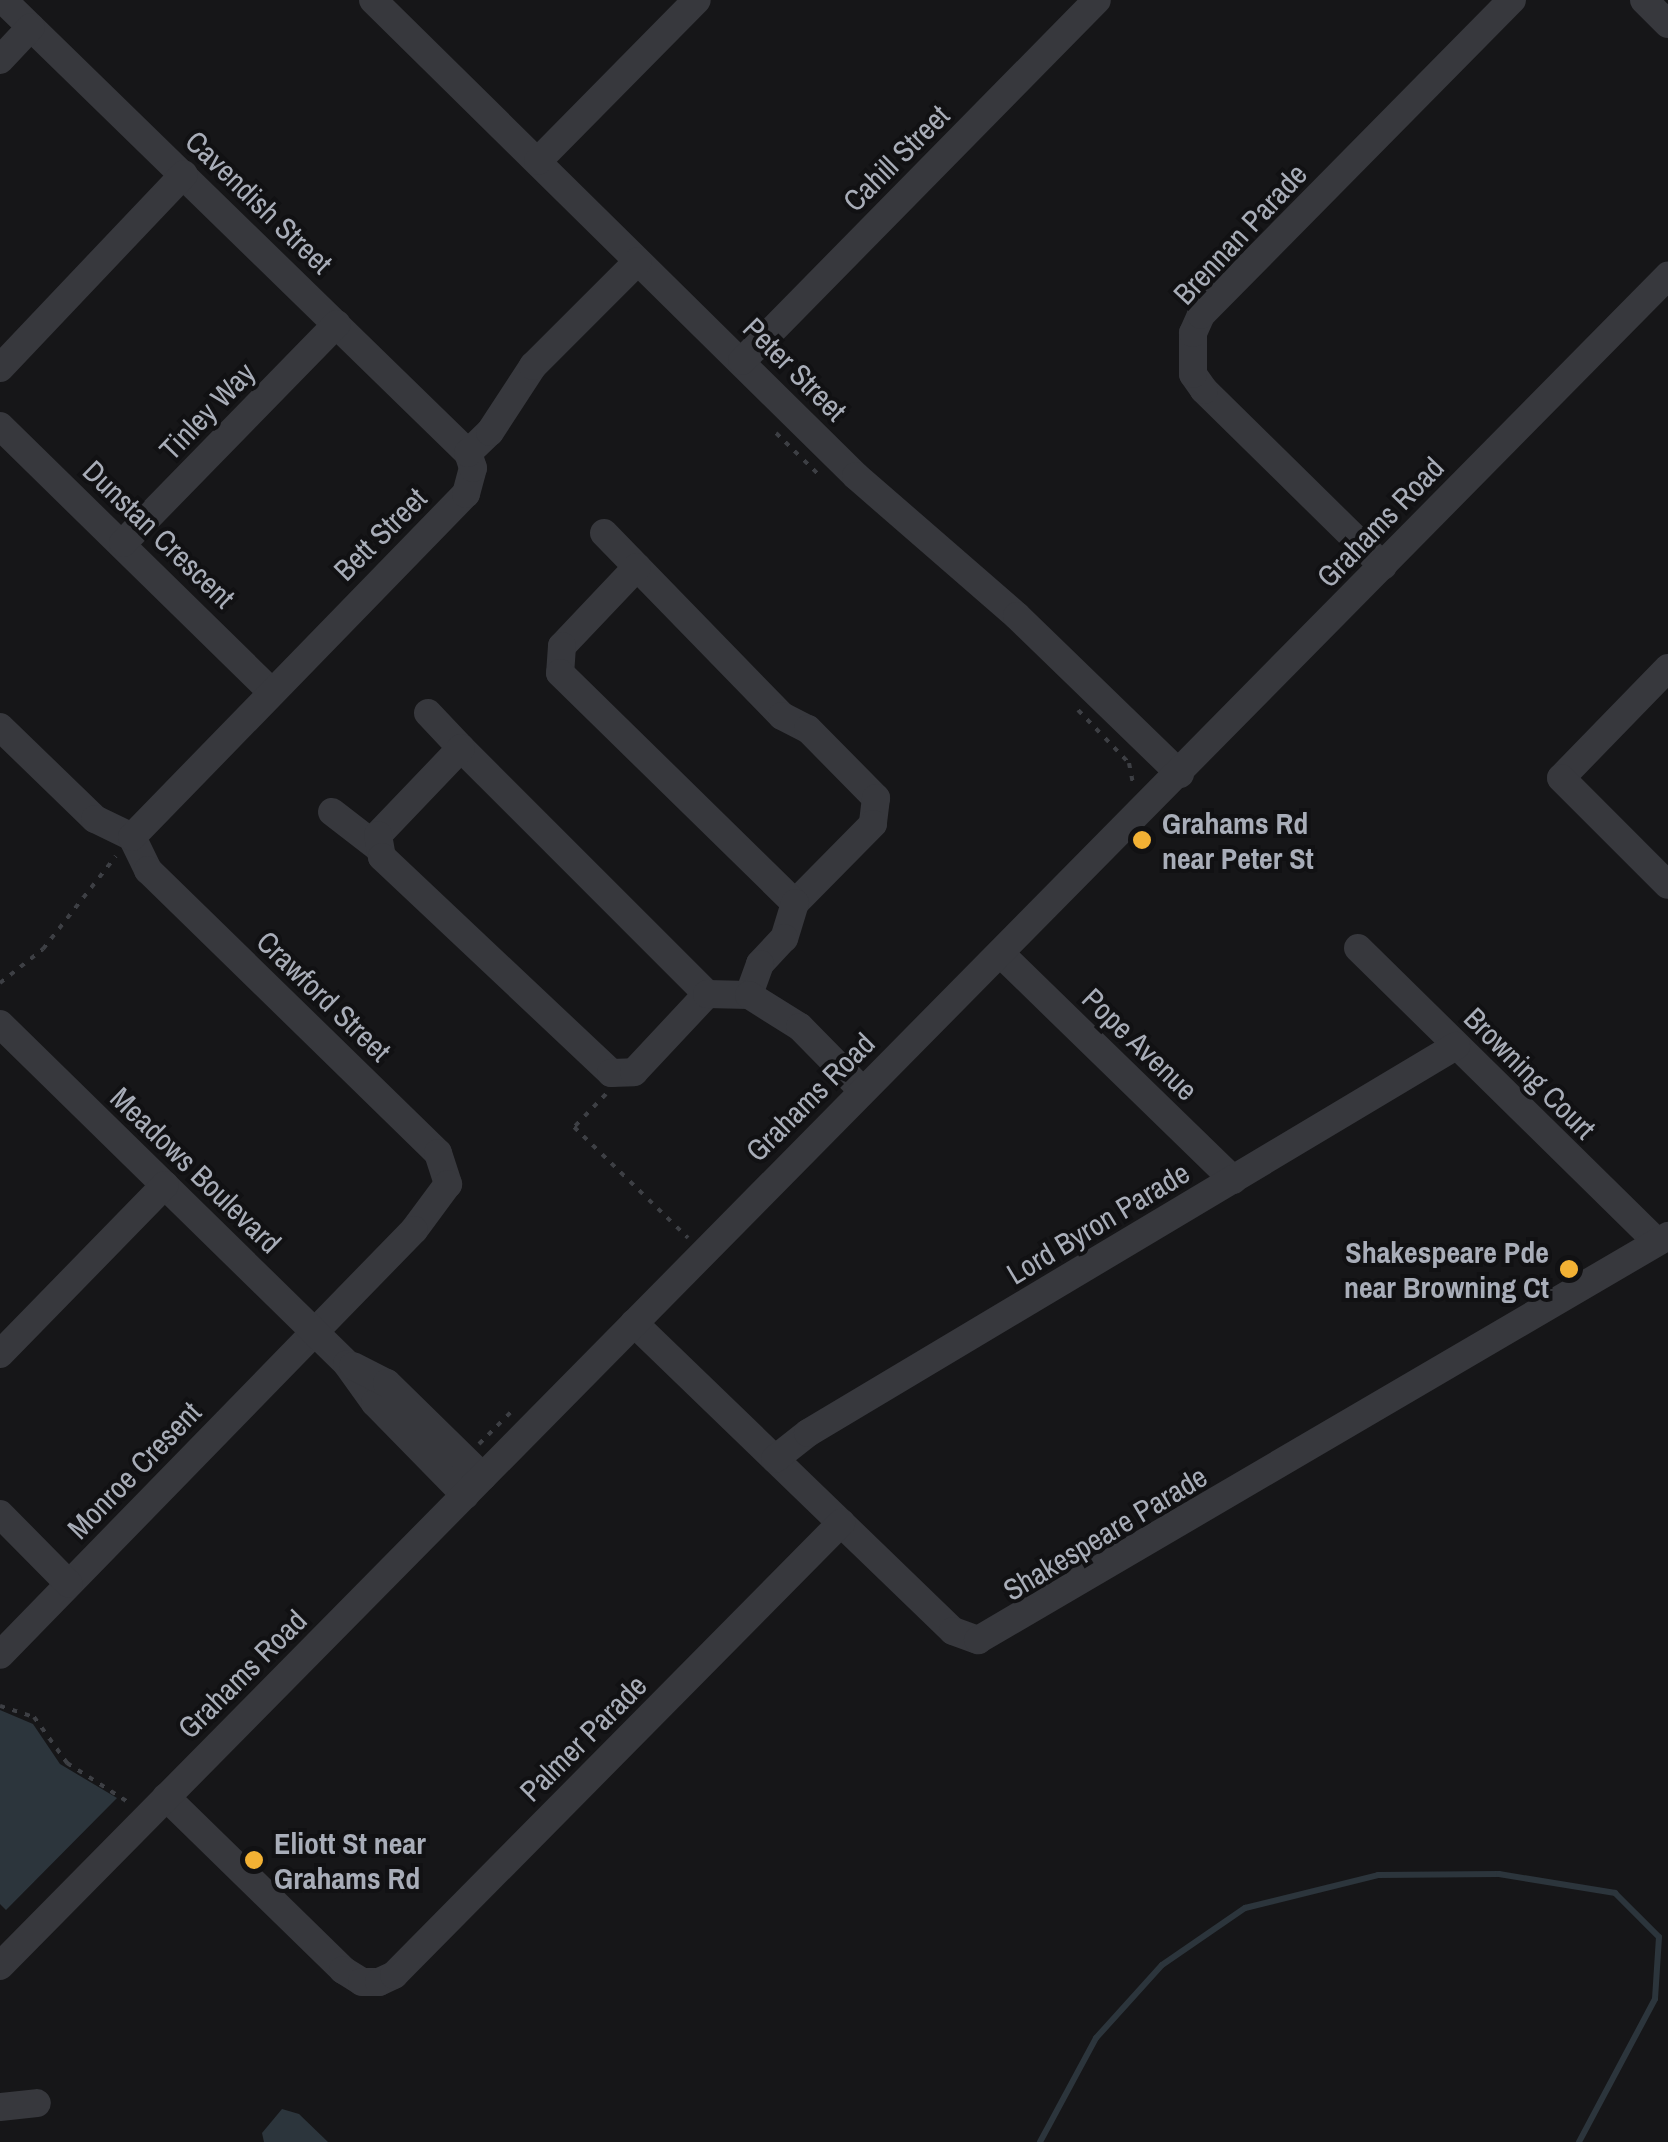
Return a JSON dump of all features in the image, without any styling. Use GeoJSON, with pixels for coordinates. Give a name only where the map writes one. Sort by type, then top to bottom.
{"type":"FeatureCollection","features":[{"type":"Feature","properties":{"kind":"street","name":"Cavendish Street"},"geometry":{"type":"LineString","coordinates":[[3,0],[468,453]]}},
{"type":"Feature","properties":{"kind":"street","name":"Peter Street"},"geometry":{"type":"LineString","coordinates":[[373,0],[856,476],[1017,616],[1180,774]]}},
{"type":"Feature","properties":{"kind":"street"},"geometry":{"type":"LineString","coordinates":[[538,160],[697,0]]}},
{"type":"Feature","properties":{"kind":"street","name":"Cahill Street"},"geometry":{"type":"LineString","coordinates":[[742,361],[1096,0]]}},
{"type":"Feature","properties":{"kind":"street","name":"Brennan Parade"},"geometry":{"type":"LineString","coordinates":[[1383,566],[1204,390],[1193,374],[1193,333],[1201,315],[1512,0]]}},
{"type":"Feature","properties":{"kind":"street"},"geometry":{"type":"LineString","coordinates":[[1644,0],[1668,24]]}},
{"type":"Feature","properties":{"kind":"street"},"geometry":{"type":"LineString","coordinates":[[0,60],[32,27]]}},
{"type":"Feature","properties":{"kind":"street"},"geometry":{"type":"LineString","coordinates":[[0,368],[184,174]]}},
{"type":"Feature","properties":{"kind":"street"},"geometry":{"type":"LineString","coordinates":[[468,453],[490,432],[533,366],[638,262]]}},
{"type":"Feature","properties":{"kind":"street","name":"Grahams Road"},"geometry":{"type":"LineString","coordinates":[[0,1966],[862,1090],[1665,286]]}},
{"type":"Feature","properties":{"kind":"street","name":"Tinley Way"},"geometry":{"type":"LineString","coordinates":[[124,543],[336,324]]}},
{"type":"Feature","properties":{"kind":"street","name":"Dunstan Crescent"},"geometry":{"type":"LineString","coordinates":[[0,426],[271,690]]}},
{"type":"Feature","properties":{"kind":"street","name":"Bett Street"},"geometry":{"type":"LineString","coordinates":[[132,837],[466,494],[472,481],[468,453]]}},
{"type":"Feature","properties":{"kind":"street"},"geometry":{"type":"LineString","coordinates":[[604,533],[782,716],[808,729],[876,798],[873,824],[795,903],[784,938],[760,964],[749,995]]}},
{"type":"Feature","properties":{"kind":"street"},"geometry":{"type":"LineString","coordinates":[[638,567],[562,646],[560,674],[795,903]]}},
{"type":"Feature","properties":{"kind":"street"},"geometry":{"type":"LineString","coordinates":[[1668,668],[1561,778],[1668,885]]}},
{"type":"Feature","properties":{"kind":"street"},"geometry":{"type":"LineString","coordinates":[[428,713],[706,994],[749,995],[800,1027],[862,1090]]}},
{"type":"Feature","properties":{"kind":"street","name":"Crawford Street"},"geometry":{"type":"LineString","coordinates":[[0,727],[95,819],[132,837],[148,870],[447,1167],[442,1198],[314,1331]]}},
{"type":"Feature","properties":{"kind":"street"},"geometry":{"type":"LineString","coordinates":[[376,846],[383,827],[461,748]]}},
{"type":"Feature","properties":{"kind":"street"},"geometry":{"type":"LineString","coordinates":[[332,812],[376,846],[488,953],[500,974],[611,1073],[622,1076],[634,1072],[706,994]]}},
{"type":"Feature","properties":{"kind":"street","name":"Browning Court"},"geometry":{"type":"LineString","coordinates":[[1358,948],[1456,1046],[1662,1239]]}},
{"type":"Feature","properties":{"kind":"street","name":"Pope Avenue"},"geometry":{"type":"LineString","coordinates":[[1001,954],[1233,1180]]}},
{"type":"Feature","properties":{"kind":"street","name":"Meadows Boulevard"},"geometry":{"type":"LineString","coordinates":[[3,1034],[166,1185],[314,1331],[347,1364],[375,1404],[474,1486]]}},
{"type":"Feature","properties":{"kind":"street","name":"Lord Byron Parade"},"geometry":{"type":"LineString","coordinates":[[775,1460],[808,1432],[1456,1046]]}},
{"type":"Feature","properties":{"kind":"street"},"geometry":{"type":"LineString","coordinates":[[0,1354],[166,1185]]}},
{"type":"Feature","properties":{"kind":"street","name":"Shakespeare Parade"},"geometry":{"type":"LineString","coordinates":[[634,1322],[953,1632],[992,1638],[1662,1239]]}},
{"type":"Feature","properties":{"kind":"street","name":"Monroe Cresent"},"geometry":{"type":"LineString","coordinates":[[0,1655],[314,1331]]}},
{"type":"Feature","properties":{"kind":"street"},"geometry":{"type":"LineString","coordinates":[[0,1514],[69,1584]]}},
{"type":"Feature","properties":{"kind":"street","name":"Palmer Parade"},"geometry":{"type":"LineString","coordinates":[[166,1797],[362,1982],[394,1975],[841,1523]]}},
{"type":"Feature","properties":{"kind":"street"},"geometry":{"type":"LineString","coordinates":[[0,2108],[37,2103]]}},
{"type":"Feature","properties":{"kind":"path"},"geometry":{"type":"LineString","coordinates":[[0,983],[43,950],[63,916],[98,885],[132,837]]}},
{"type":"Feature","properties":{"kind":"path"},"geometry":{"type":"LineString","coordinates":[[622,1076],[574,1128],[702,1252]]}},
{"type":"Feature","properties":{"kind":"path"},"geometry":{"type":"LineString","coordinates":[[0,1706],[34,1717],[67,1764],[119,1794],[143,1819]]}},
{"type":"Feature","properties":{"kind":"shaded area"},"geometry":{"type":"Polygon","coordinates":[[[0,1710],[33,1724],[60,1764],[117,1798],[6,1910],[0,1904],[0,1710]]]}},
{"type":"Feature","properties":{"kind":"shaded area"},"geometry":{"type":"Polygon","coordinates":[[[282,2109],[299,2114],[328,2142],[264,2142],[262,2133],[282,2109]]]}},
{"type":"Feature","properties":{"kind":"waterway"},"geometry":{"type":"LineString","coordinates":[[1040,2142],[1096,2038],[1162,1965],[1245,1908],[1378,1875],[1499,1874],[1615,1893],[1659,1937],[1655,1999],[1579,2142]]}},
{"type":"Feature","properties":{"kind":"place","name":"Grahams Rd near Peter St"},"geometry":{"type":"Point","coordinates":[1142,840]}},
{"type":"Feature","properties":{"kind":"place","name":"Shakespeare Pde near Browning Ct"},"geometry":{"type":"Point","coordinates":[1569,1269]}},
{"type":"Feature","properties":{"kind":"place","name":"Eliott St near Grahams Rd"},"geometry":{"type":"Point","coordinates":[254,1860]}}]}
